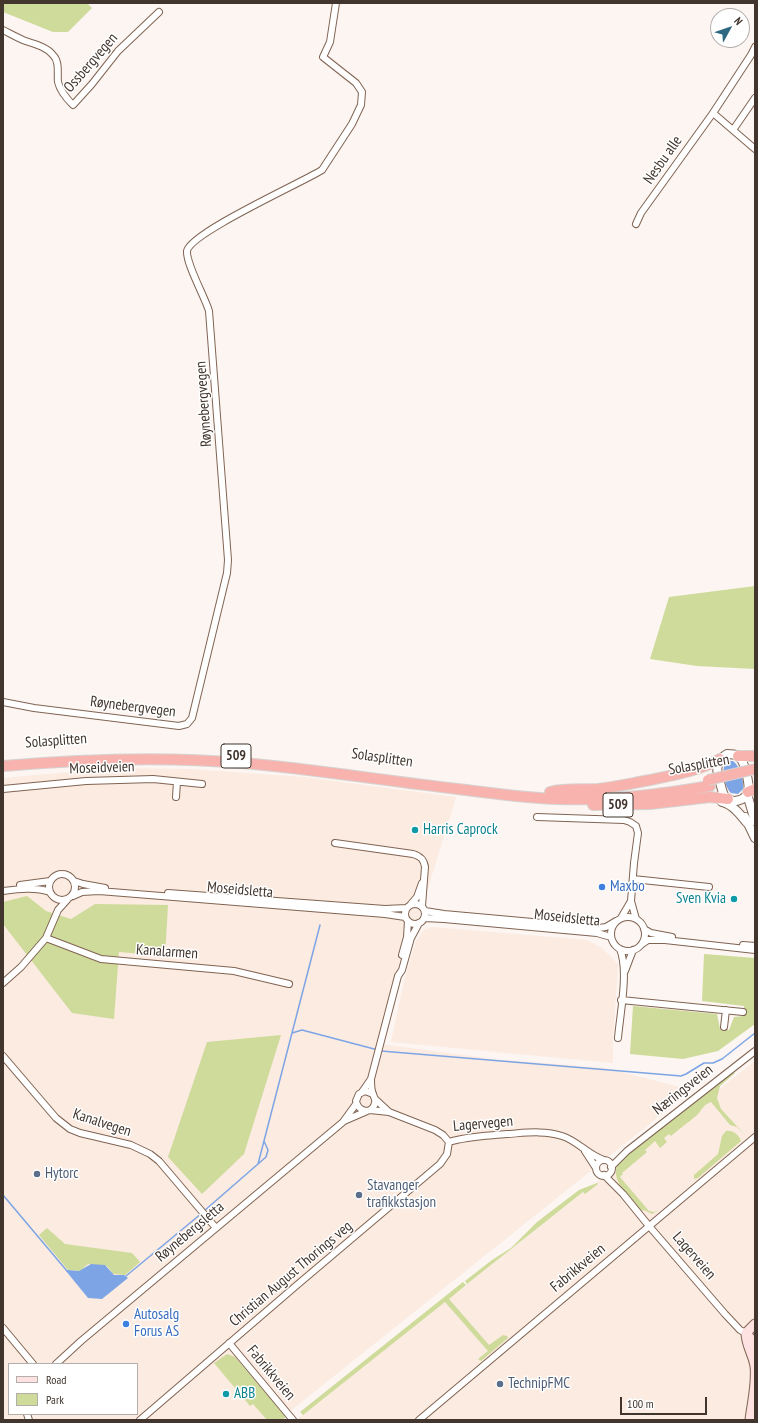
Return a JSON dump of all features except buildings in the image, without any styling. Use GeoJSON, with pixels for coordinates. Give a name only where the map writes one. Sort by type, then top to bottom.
{"type":"FeatureCollection","features":[{"type":"Feature","properties":{"kind":"highway","name":"Solasplitten"},"geometry":{"type":"LineString","coordinates":[[3,760],[108,752],[205,754],[278,760],[490,787],[580,793],[709,783],[755,769]]}},
{"type":"Feature","properties":{"kind":"highway"},"geometry":{"type":"LineString","coordinates":[[738,756],[755,756]]}},
{"type":"Feature","properties":{"kind":"highway","name":"Solasplitten"},"geometry":{"type":"LineString","coordinates":[[3,766],[108,759],[156,758],[205,760],[276,766],[508,795],[558,799],[610,799],[649,795],[709,783],[755,776]]}},
{"type":"Feature","properties":{"kind":"highway","name":"509"},"geometry":{"type":"LineString","coordinates":[[550,792],[558,790],[584,790],[609,787],[671,776],[703,767],[720,759]]}},
{"type":"Feature","properties":{"kind":"highway","name":"509"},"geometry":{"type":"LineString","coordinates":[[508,795],[517,799],[583,805],[629,805],[710,797],[730,800]]}},
{"type":"Feature","properties":{"kind":"main road"},"geometry":{"type":"LineString","coordinates":[[750,1420],[755,1372],[753,1360],[746,1341],[746,1333],[755,1324]]}},
{"type":"Feature","properties":{"kind":"main road","name":"Lagerveien"},"geometry":{"type":"LineString","coordinates":[[746,1333],[755,1344]]}},
{"type":"Feature","properties":{"kind":"street","name":"Røynebergvegen"},"geometry":{"type":"LineString","coordinates":[[3,702],[34,708],[179,726],[187,724],[192,718],[227,573],[228,560],[209,311],[194,276],[187,252],[190,245],[198,238],[246,210],[322,170],[347,133],[361,105],[362,92],[356,83],[323,57],[330,42],[336,3]]}},
{"type":"Feature","properties":{"kind":"street","name":"Ossbergvegen"},"geometry":{"type":"LineString","coordinates":[[3,30],[45,48],[54,55],[58,70],[58,82],[61,90],[73,105],[118,51],[159,12]]}},
{"type":"Feature","properties":{"kind":"street","name":"Nesbu alle"},"geometry":{"type":"LineString","coordinates":[[636,224],[641,213],[713,113],[755,47]]}},
{"type":"Feature","properties":{"kind":"street"},"geometry":{"type":"LineString","coordinates":[[733,130],[755,98]]}},
{"type":"Feature","properties":{"kind":"street"},"geometry":{"type":"LineString","coordinates":[[713,113],[755,149]]}},
{"type":"Feature","properties":{"kind":"street"},"geometry":{"type":"LineString","coordinates":[[751,822],[722,791],[717,770],[720,759],[728,754],[738,756],[744,764],[750,791],[751,822],[755,838]]}},
{"type":"Feature","properties":{"kind":"street","name":"Moseidveien"},"geometry":{"type":"LineString","coordinates":[[3,789],[86,781],[153,779],[202,784]]}},
{"type":"Feature","properties":{"kind":"street"},"geometry":{"type":"LineString","coordinates":[[176,797],[177,782]]}},
{"type":"Feature","properties":{"kind":"street"},"geometry":{"type":"LineString","coordinates":[[730,800],[742,800],[750,791]]}},
{"type":"Feature","properties":{"kind":"street"},"geometry":{"type":"LineString","coordinates":[[689,800],[726,803],[751,822]]}},
{"type":"Feature","properties":{"kind":"street","name":"Moseidsletta"},"geometry":{"type":"LineString","coordinates":[[537,818],[624,820],[636,826],[638,833],[631,902],[636,919]]}},
{"type":"Feature","properties":{"kind":"street"},"geometry":{"type":"LineString","coordinates":[[335,843],[413,854],[419,856],[425,863],[422,921],[411,938],[402,970],[398,976]]}},
{"type":"Feature","properties":{"kind":"street"},"geometry":{"type":"LineString","coordinates":[[3,983],[21,967],[46,938],[56,915],[58,910],[73,896],[76,889],[74,881],[69,876],[62,874],[55,876],[50,881],[48,888],[52,895],[56,915]]}},
{"type":"Feature","properties":{"kind":"street"},"geometry":{"type":"LineString","coordinates":[[371,1079],[375,1105],[368,1110],[360,1110],[356,1104],[356,1098],[371,1079],[407,937],[404,912],[417,897],[425,876]]}},
{"type":"Feature","properties":{"kind":"street"},"geometry":{"type":"LineString","coordinates":[[633,879],[709,887]]}},
{"type":"Feature","properties":{"kind":"street"},"geometry":{"type":"LineString","coordinates":[[3,886],[50,881]]}},
{"type":"Feature","properties":{"kind":"street","name":"Moseidsletta"},"geometry":{"type":"LineString","coordinates":[[74,881],[100,887],[238,898],[385,909],[408,906]]}},
{"type":"Feature","properties":{"kind":"street"},"geometry":{"type":"LineString","coordinates":[[3,890],[24,888],[44,890],[60,901],[67,900]]}},
{"type":"Feature","properties":{"kind":"street","name":"Moseidsletta"},"geometry":{"type":"LineString","coordinates":[[73,896],[82,892],[99,891],[385,914],[406,919]]}},
{"type":"Feature","properties":{"kind":"street","name":"Moseidsletta"},"geometry":{"type":"LineString","coordinates":[[423,909],[444,914],[599,928],[606,927],[619,920],[631,902]]}},
{"type":"Feature","properties":{"kind":"street"},"geometry":{"type":"LineString","coordinates":[[408,906],[417,904],[423,909]]}},
{"type":"Feature","properties":{"kind":"street"},"geometry":{"type":"LineString","coordinates":[[642,944],[644,939],[644,929],[641,923],[636,919],[626,917],[619,920],[611,931],[613,942],[624,951],[633,950],[642,944],[648,940],[665,940],[755,950]]}},
{"type":"Feature","properties":{"kind":"street"},"geometry":{"type":"LineString","coordinates":[[406,919],[413,924],[422,921]]}},
{"type":"Feature","properties":{"kind":"street","name":"Moseidsletta"},"geometry":{"type":"LineString","coordinates":[[422,921],[444,919],[597,933],[611,937]]}},
{"type":"Feature","properties":{"kind":"street"},"geometry":{"type":"LineString","coordinates":[[644,929],[651,933],[665,936],[755,946]]}},
{"type":"Feature","properties":{"kind":"street","name":"Kanalarmen"},"geometry":{"type":"LineString","coordinates":[[46,938],[101,959],[234,971],[289,984]]}},
{"type":"Feature","properties":{"kind":"street"},"geometry":{"type":"LineString","coordinates":[[618,1038],[624,973],[620,949]]}},
{"type":"Feature","properties":{"kind":"street"},"geometry":{"type":"LineString","coordinates":[[624,973],[633,950]]}},
{"type":"Feature","properties":{"kind":"street"},"geometry":{"type":"LineString","coordinates":[[621,1000],[744,1012]]}},
{"type":"Feature","properties":{"kind":"street"},"geometry":{"type":"LineString","coordinates":[[724,1027],[726,1010]]}},
{"type":"Feature","properties":{"kind":"street","name":"Næringsveien"},"geometry":{"type":"LineString","coordinates":[[611,1169],[627,1151],[755,1051]]}},
{"type":"Feature","properties":{"kind":"street","name":"Kanalvegen"},"geometry":{"type":"LineString","coordinates":[[3,1056],[56,1118],[70,1129],[80,1133],[131,1145],[150,1154],[159,1161],[216,1228]]}},
{"type":"Feature","properties":{"kind":"street"},"geometry":{"type":"LineString","coordinates":[[362,1092],[368,1092],[374,1097]]}},
{"type":"Feature","properties":{"kind":"street","name":"Lagervegen"},"geometry":{"type":"LineString","coordinates":[[374,1097],[389,1112]]}},
{"type":"Feature","properties":{"kind":"street","name":"Røynebergsletta"},"geometry":{"type":"LineString","coordinates":[[343,1122],[356,1104]]}},
{"type":"Feature","properties":{"kind":"street","name":"Lagervegen"},"geometry":{"type":"LineString","coordinates":[[368,1110],[389,1112],[435,1130],[443,1135],[449,1142],[465,1137],[543,1133],[561,1135],[575,1142],[595,1157],[606,1160]]}},
{"type":"Feature","properties":{"kind":"street","name":"Røynebergsletta"},"geometry":{"type":"LineString","coordinates":[[57,1363],[81,1341],[343,1122],[368,1110]]}},
{"type":"Feature","properties":{"kind":"street","name":"Fabrikkveien"},"geometry":{"type":"LineString","coordinates":[[419,1420],[755,1137]]}},
{"type":"Feature","properties":{"kind":"street","name":"Christian August Thorings veg"},"geometry":{"type":"LineString","coordinates":[[140,1420],[296,1285],[440,1164],[448,1154],[449,1142]]}},
{"type":"Feature","properties":{"kind":"street","name":"Lagervegen"},"geometry":{"type":"LineString","coordinates":[[584,1148],[596,1168]]}},
{"type":"Feature","properties":{"kind":"street","name":"Næringsveien"},"geometry":{"type":"LineString","coordinates":[[606,1160],[627,1151]]}},
{"type":"Feature","properties":{"kind":"street"},"geometry":{"type":"LineString","coordinates":[[606,1160],[610,1164],[611,1169],[608,1174],[599,1174],[596,1168],[598,1162],[606,1160]]}},
{"type":"Feature","properties":{"kind":"street","name":"Lagerveien"},"geometry":{"type":"LineString","coordinates":[[611,1169],[623,1194]]}},
{"type":"Feature","properties":{"kind":"street","name":"Lagerveien"},"geometry":{"type":"LineString","coordinates":[[604,1175],[623,1194],[728,1318],[746,1333]]}},
{"type":"Feature","properties":{"kind":"street"},"geometry":{"type":"LineString","coordinates":[[3,1328],[32,1363]]}},
{"type":"Feature","properties":{"kind":"street","name":"Fabrikkveien"},"geometry":{"type":"LineString","coordinates":[[229,1344],[293,1420]]}},
{"type":"Feature","properties":{"kind":"shaded area"},"geometry":{"type":"Polygon","coordinates":[[[116,768],[190,769],[303,777],[456,797],[380,1044],[493,1059],[605,1068],[692,1090],[279,1420],[3,1420],[3,778],[116,768]],[[69,1270],[86,1297],[124,1275],[69,1270]]]}},
{"type":"Feature","properties":{"kind":"shaded area"},"geometry":{"type":"Polygon","coordinates":[[[433,927],[587,940],[602,948],[618,964],[613,1063],[391,1042],[404,981],[416,941],[424,930],[433,927]]]}},
{"type":"Feature","properties":{"kind":"shaded area"},"geometry":{"type":"Polygon","coordinates":[[[755,1061],[755,1420],[296,1420],[592,1185],[615,1171],[755,1061]]]}},
{"type":"Feature","properties":{"kind":"green space"},"geometry":{"type":"Polygon","coordinates":[[[3,3],[87,3],[92,8],[68,32],[53,32],[3,12],[3,3]]]}},
{"type":"Feature","properties":{"kind":"green space"},"geometry":{"type":"Polygon","coordinates":[[[755,586],[755,669],[697,666],[650,659],[669,597],[755,586]]]}},
{"type":"Feature","properties":{"kind":"green space"},"geometry":{"type":"Polygon","coordinates":[[[27,896],[46,911],[71,919],[95,904],[168,905],[165,956],[119,952],[114,1019],[72,1013],[3,924],[3,902],[27,896]]]}},
{"type":"Feature","properties":{"kind":"green space"},"geometry":{"type":"Polygon","coordinates":[[[704,954],[755,958],[755,1024],[718,1051],[683,1059],[630,1054],[633,1006],[717,1014],[720,1029],[729,1030],[734,1017],[743,1016],[744,1006],[702,1001],[704,954]]]}},
{"type":"Feature","properties":{"kind":"green space"},"geometry":{"type":"Polygon","coordinates":[[[281,1035],[244,1154],[202,1194],[168,1157],[207,1042],[281,1035]]]}},
{"type":"Feature","properties":{"kind":"green space"},"geometry":{"type":"Polygon","coordinates":[[[733,1072],[735,1073],[720,1086],[717,1098],[721,1109],[746,1136],[737,1127],[730,1125],[711,1102],[671,1136],[669,1134],[664,1138],[667,1142],[660,1148],[655,1141],[645,1150],[647,1152],[622,1173],[623,1174],[620,1177],[649,1211],[654,1212],[659,1210],[652,1214],[644,1210],[642,1211],[621,1187],[617,1180],[617,1166],[621,1159],[733,1072]]]}},
{"type":"Feature","properties":{"kind":"green space"},"geometry":{"type":"Polygon","coordinates":[[[726,1131],[735,1133],[741,1141],[698,1178],[694,1179],[694,1175],[718,1154],[722,1136],[726,1131]]]}},
{"type":"Feature","properties":{"kind":"green space"},"geometry":{"type":"Polygon","coordinates":[[[597,1183],[598,1184],[585,1194],[583,1192],[467,1284],[465,1281],[492,1260],[511,1248],[537,1222],[579,1190],[597,1183]]]}},
{"type":"Feature","properties":{"kind":"green space"},"geometry":{"type":"Polygon","coordinates":[[[47,1228],[65,1244],[132,1253],[140,1262],[125,1275],[113,1274],[107,1266],[88,1264],[80,1271],[68,1270],[39,1235],[47,1228]]]}},
{"type":"Feature","properties":{"kind":"green space"},"geometry":{"type":"Polygon","coordinates":[[[463,1282],[466,1285],[449,1299],[489,1345],[503,1335],[507,1336],[508,1338],[481,1361],[478,1359],[488,1351],[445,1302],[303,1415],[300,1412],[463,1282]]]}},
{"type":"Feature","properties":{"kind":"green space"},"geometry":{"type":"Polygon","coordinates":[[[227,1354],[235,1357],[286,1417],[282,1420],[267,1420],[253,1404],[250,1406],[214,1363],[227,1354]]]}},
{"type":"Feature","properties":{"kind":"water"},"geometry":{"type":"Polygon","coordinates":[[[727,761],[733,761],[738,766],[741,774],[743,789],[738,794],[731,793],[725,782],[724,768],[727,761]]]}},
{"type":"Feature","properties":{"kind":"water"},"geometry":{"type":"Polygon","coordinates":[[[91,1264],[105,1265],[114,1275],[124,1275],[128,1278],[102,1299],[88,1298],[66,1271],[79,1271],[91,1264]]]}},
{"type":"Feature","properties":{"kind":"waterway"},"geometry":{"type":"LineString","coordinates":[[204,1211],[258,1164],[320,925]]}},
{"type":"Feature","properties":{"kind":"waterway"},"geometry":{"type":"LineString","coordinates":[[292,1033],[302,1030],[378,1050]]}},
{"type":"Feature","properties":{"kind":"waterway"},"geometry":{"type":"LineString","coordinates":[[381,1051],[681,1076],[704,1063],[713,1063],[722,1059],[755,1033]]}},
{"type":"Feature","properties":{"kind":"waterway"},"geometry":{"type":"LineString","coordinates":[[258,1164],[266,1157],[268,1150],[264,1141]]}},
{"type":"Feature","properties":{"kind":"waterway"},"geometry":{"type":"LineString","coordinates":[[3,1195],[67,1271]]}},
{"type":"Feature","properties":{"kind":"waterway"},"geometry":{"type":"LineString","coordinates":[[126,1276],[202,1213]]}},
{"type":"Feature","properties":{"kind":"place","name":"Harris Caprock"},"geometry":{"type":"Point","coordinates":[415,830]}},
{"type":"Feature","properties":{"kind":"place","name":"Maxbo"},"geometry":{"type":"Point","coordinates":[602,887]}},
{"type":"Feature","properties":{"kind":"place","name":"Sven Kvia"},"geometry":{"type":"Point","coordinates":[734,899]}},
{"type":"Feature","properties":{"kind":"place","name":"Hytorc"},"geometry":{"type":"Point","coordinates":[37,1174]}},
{"type":"Feature","properties":{"kind":"place","name":"Stavanger trafikkstasjon"},"geometry":{"type":"Point","coordinates":[359,1195]}},
{"type":"Feature","properties":{"kind":"place","name":"Autosalg Forus AS"},"geometry":{"type":"Point","coordinates":[126,1324]}},
{"type":"Feature","properties":{"kind":"place","name":"TechnipFMC"},"geometry":{"type":"Point","coordinates":[500,1384]}},
{"type":"Feature","properties":{"kind":"place","name":"ABB"},"geometry":{"type":"Point","coordinates":[226,1394]}}]}
